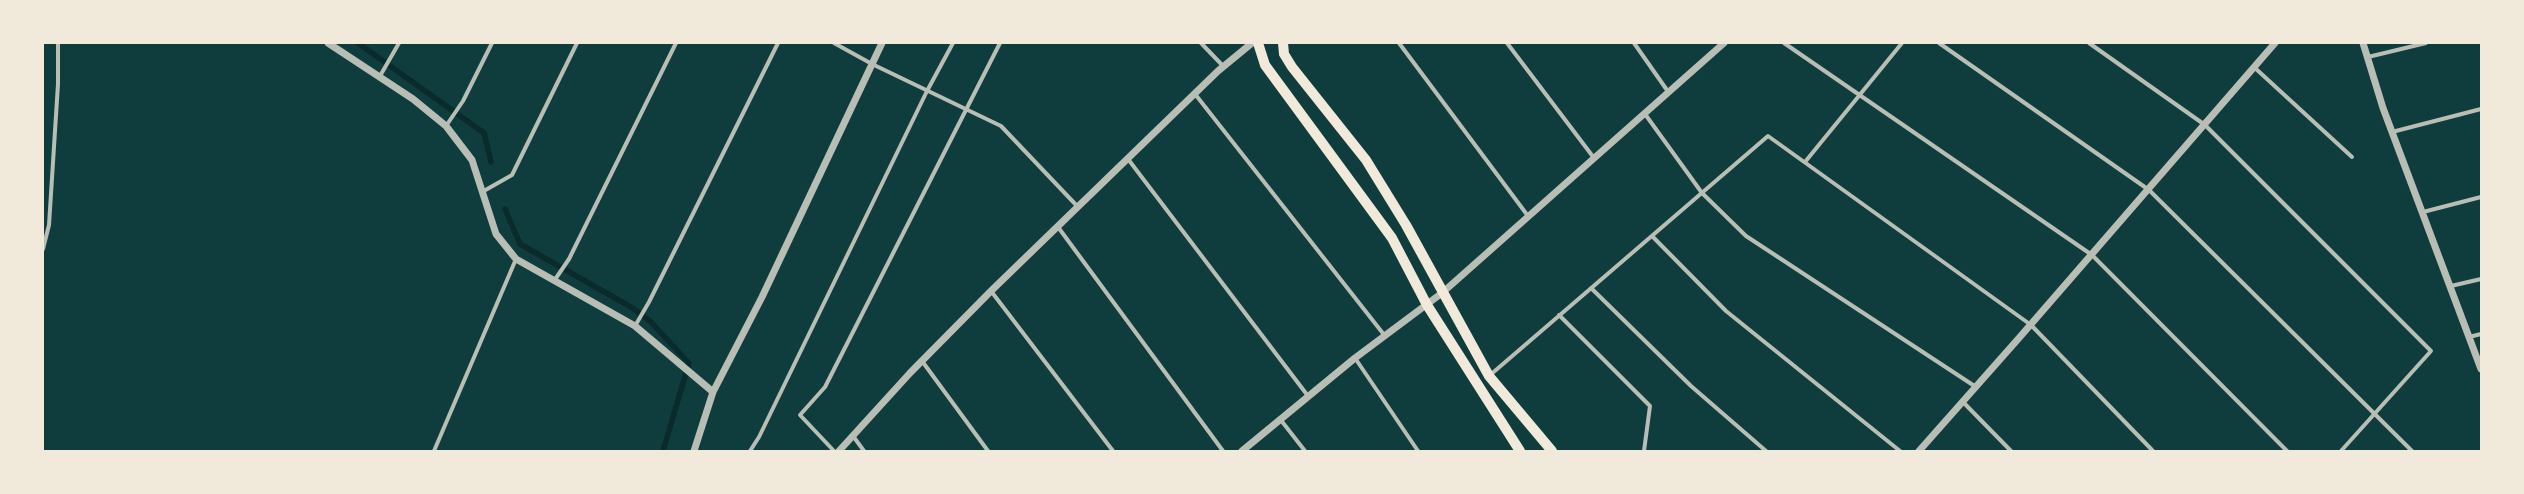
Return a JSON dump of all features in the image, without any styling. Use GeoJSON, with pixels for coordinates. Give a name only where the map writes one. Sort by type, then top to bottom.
{"type":"FeatureCollection","features":[{"type":"Feature","properties":{"kind":"main road"},"geometry":{"type":"LineString","coordinates":[[1258,43],[1265,65],[1392,238],[1427,305],[1520,451]]}},
{"type":"Feature","properties":{"kind":"main road"},"geometry":{"type":"LineString","coordinates":[[1283,43],[1284,54],[1292,67],[1366,160],[1406,225],[1442,293],[1489,376],[1552,451]]}},
{"type":"Feature","properties":{"kind":"street"},"geometry":{"type":"LineString","coordinates":[[43,249],[49,224],[58,84],[58,43]]}},
{"type":"Feature","properties":{"kind":"street"},"geometry":{"type":"LineString","coordinates":[[328,43],[413,99],[446,126],[472,160],[496,234],[516,259],[554,281],[637,323],[713,392]]}},
{"type":"Feature","properties":{"kind":"street"},"geometry":{"type":"LineString","coordinates":[[380,76],[394,55],[399,43]]}},
{"type":"Feature","properties":{"kind":"street"},"geometry":{"type":"LineString","coordinates":[[446,126],[463,101],[492,43]]}},
{"type":"Feature","properties":{"kind":"street"},"geometry":{"type":"LineString","coordinates":[[482,192],[512,175],[577,43]]}},
{"type":"Feature","properties":{"kind":"street"},"geometry":{"type":"LineString","coordinates":[[554,281],[569,259],[676,43]]}},
{"type":"Feature","properties":{"kind":"street"},"geometry":{"type":"LineString","coordinates":[[637,323],[649,302],[778,43]]}},
{"type":"Feature","properties":{"kind":"street"},"geometry":{"type":"LineString","coordinates":[[834,43],[872,64],[1001,126],[1078,207]]}},
{"type":"Feature","properties":{"kind":"street"},"geometry":{"type":"LineString","coordinates":[[694,451],[713,392],[762,297],[882,43]]}},
{"type":"Feature","properties":{"kind":"street"},"geometry":{"type":"LineString","coordinates":[[750,451],[759,437],[927,91],[953,43]]}},
{"type":"Feature","properties":{"kind":"street"},"geometry":{"type":"LineString","coordinates":[[834,451],[800,416],[825,387],[965,108],[1000,43]]}},
{"type":"Feature","properties":{"kind":"street"},"geometry":{"type":"LineString","coordinates":[[1201,43],[1224,67]]}},
{"type":"Feature","properties":{"kind":"street"},"geometry":{"type":"LineString","coordinates":[[839,451],[922,362],[992,291],[1195,94],[1252,43]]}},
{"type":"Feature","properties":{"kind":"street"},"geometry":{"type":"LineString","coordinates":[[1398,43],[1528,216]]}},
{"type":"Feature","properties":{"kind":"street"},"geometry":{"type":"LineString","coordinates":[[1508,43],[1594,158]]}},
{"type":"Feature","properties":{"kind":"street"},"geometry":{"type":"LineString","coordinates":[[1634,43],[1669,93]]}},
{"type":"Feature","properties":{"kind":"street"},"geometry":{"type":"LineString","coordinates":[[1242,451],[1279,418],[1355,358],[1442,293],[1724,43]]}},
{"type":"Feature","properties":{"kind":"street"},"geometry":{"type":"LineString","coordinates":[[1784,43],[2092,255],[2287,451]]}},
{"type":"Feature","properties":{"kind":"street"},"geometry":{"type":"LineString","coordinates":[[1805,162],[1902,43]]}},
{"type":"Feature","properties":{"kind":"street"},"geometry":{"type":"LineString","coordinates":[[1939,43],[2149,190],[2412,451]]}},
{"type":"Feature","properties":{"kind":"street"},"geometry":{"type":"LineString","coordinates":[[2089,43],[2205,125],[2431,351],[2341,451]]}},
{"type":"Feature","properties":{"kind":"street"},"geometry":{"type":"LineString","coordinates":[[1919,451],[2149,190],[2275,43]]}},
{"type":"Feature","properties":{"kind":"street"},"geometry":{"type":"LineString","coordinates":[[2363,43],[2392,132],[2481,369]]}},
{"type":"Feature","properties":{"kind":"street"},"geometry":{"type":"LineString","coordinates":[[2368,57],[2426,43]]}},
{"type":"Feature","properties":{"kind":"street"},"geometry":{"type":"LineString","coordinates":[[2254,68],[2352,157]]}},
{"type":"Feature","properties":{"kind":"street"},"geometry":{"type":"LineString","coordinates":[[1195,94],[1385,336]]}},
{"type":"Feature","properties":{"kind":"street"},"geometry":{"type":"LineString","coordinates":[[2392,132],[2481,109]]}},
{"type":"Feature","properties":{"kind":"street"},"geometry":{"type":"LineString","coordinates":[[1645,114],[1702,193],[1746,236],[1976,387]]}},
{"type":"Feature","properties":{"kind":"street"},"geometry":{"type":"LineString","coordinates":[[1489,376],[1768,136],[2031,325],[2153,451]]}},
{"type":"Feature","properties":{"kind":"street"},"geometry":{"type":"LineString","coordinates":[[1128,159],[1308,396]]}},
{"type":"Feature","properties":{"kind":"street"},"geometry":{"type":"LineString","coordinates":[[2423,212],[2481,197]]}},
{"type":"Feature","properties":{"kind":"street"},"geometry":{"type":"LineString","coordinates":[[1058,227],[1223,451]]}},
{"type":"Feature","properties":{"kind":"street"},"geometry":{"type":"LineString","coordinates":[[1652,236],[1726,311],[1900,451]]}},
{"type":"Feature","properties":{"kind":"street"},"geometry":{"type":"LineString","coordinates":[[434,451],[516,259]]}},
{"type":"Feature","properties":{"kind":"street"},"geometry":{"type":"LineString","coordinates":[[2451,286],[2481,279]]}},
{"type":"Feature","properties":{"kind":"street"},"geometry":{"type":"LineString","coordinates":[[1591,288],[1691,386],[1766,451]]}},
{"type":"Feature","properties":{"kind":"street"},"geometry":{"type":"LineString","coordinates":[[992,291],[1112,451]]}},
{"type":"Feature","properties":{"kind":"street"},"geometry":{"type":"LineString","coordinates":[[1559,315],[1650,406],[1644,451]]}},
{"type":"Feature","properties":{"kind":"street"},"geometry":{"type":"LineString","coordinates":[[2470,337],[2481,334]]}},
{"type":"Feature","properties":{"kind":"street"},"geometry":{"type":"LineString","coordinates":[[1355,358],[1418,451]]}},
{"type":"Feature","properties":{"kind":"street"},"geometry":{"type":"LineString","coordinates":[[922,362],[988,451]]}},
{"type":"Feature","properties":{"kind":"street"},"geometry":{"type":"LineString","coordinates":[[1962,402],[2011,451]]}},
{"type":"Feature","properties":{"kind":"street"},"geometry":{"type":"LineString","coordinates":[[1279,418],[1305,451]]}},
{"type":"Feature","properties":{"kind":"street"},"geometry":{"type":"LineString","coordinates":[[853,436],[864,451]]}},
{"type":"Feature","properties":{"kind":"waterway"},"geometry":{"type":"LineString","coordinates":[[358,43],[484,133],[491,162]]}},
{"type":"Feature","properties":{"kind":"waterway"},"geometry":{"type":"LineString","coordinates":[[505,209],[520,244],[631,307],[650,321],[689,363],[663,451]]}}]}
